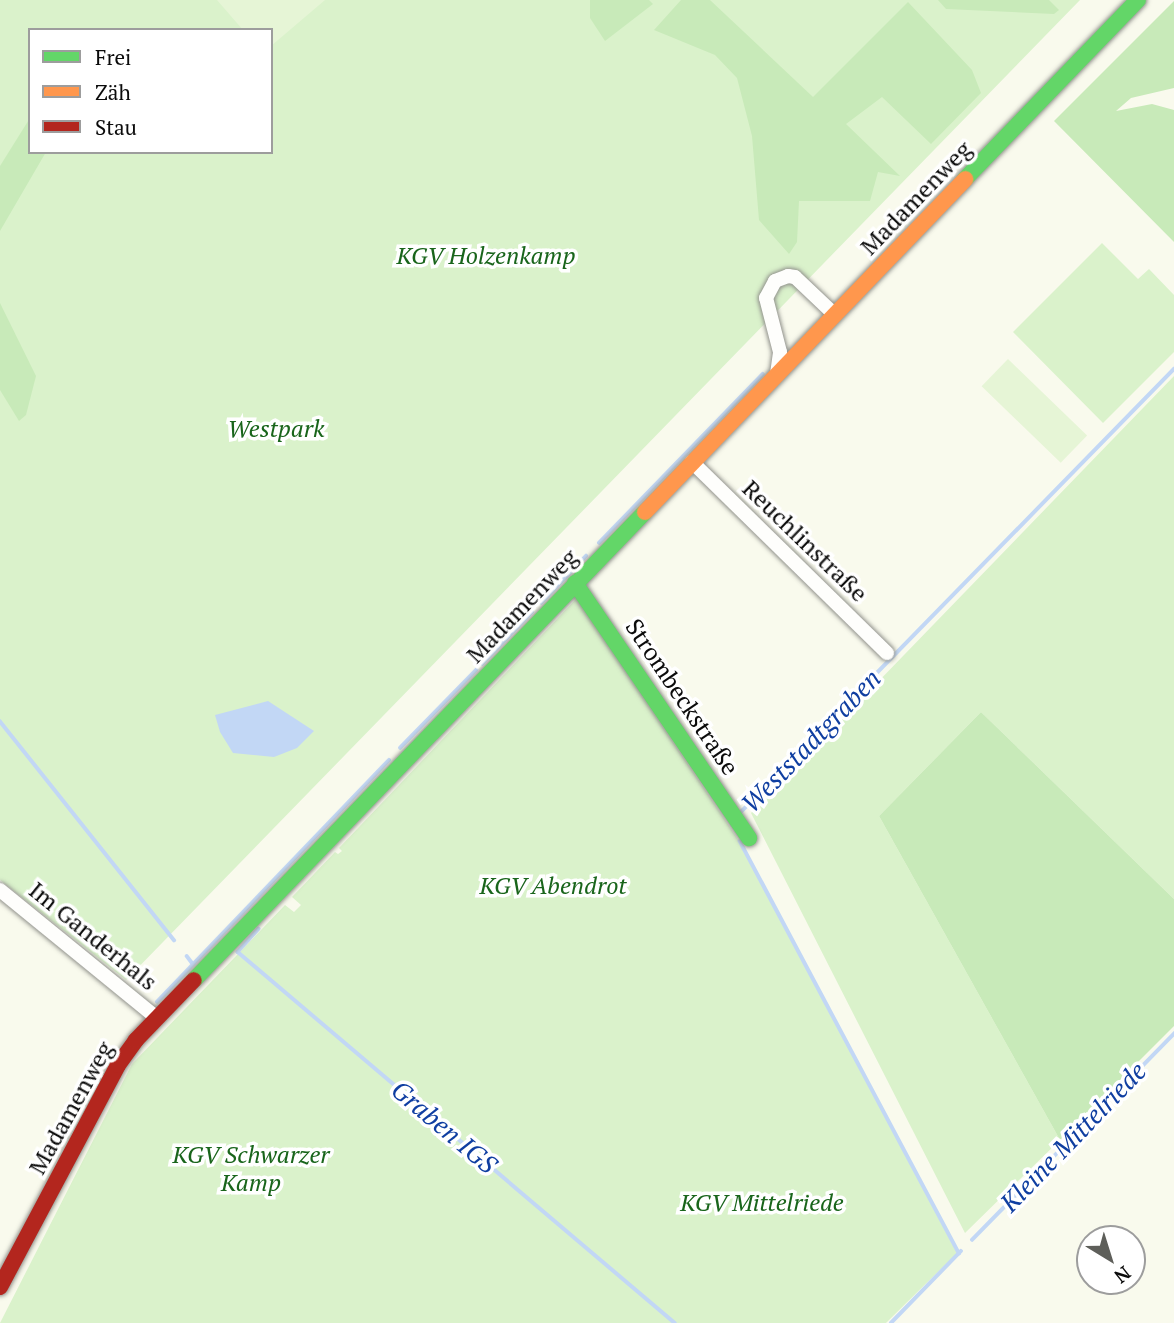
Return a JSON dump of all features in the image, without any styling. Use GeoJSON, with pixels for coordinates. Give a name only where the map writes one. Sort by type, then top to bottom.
{"type":"FeatureCollection","features":[{"type":"Feature","properties":{"kind":"street","name":"Madamenweg"},"geometry":{"type":"LineString","coordinates":[[0,1287],[124,1054],[1138,0]]}},
{"type":"Feature","properties":{"kind":"street"},"geometry":{"type":"LineString","coordinates":[[777,374],[780,352],[766,298],[775,281],[788,276],[795,277],[835,315]]}},
{"type":"Feature","properties":{"kind":"street","name":"Reuchlinstraße"},"geometry":{"type":"LineString","coordinates":[[692,462],[887,653]]}},
{"type":"Feature","properties":{"kind":"street","name":"Strombeckstraße"},"geometry":{"type":"LineString","coordinates":[[575,583],[749,838]]}},
{"type":"Feature","properties":{"kind":"street","name":"Im Ganderhals"},"geometry":{"type":"LineString","coordinates":[[0,890],[157,1018]]}},
{"type":"Feature","properties":{"kind":"green space","name":"Westpark"},"geometry":{"type":"Polygon","coordinates":[[[0,0],[1080,0],[126,980],[0,880],[0,0]]]}},
{"type":"Feature","properties":{"kind":"green space"},"geometry":{"type":"Polygon","coordinates":[[[217,0],[325,0],[273,44],[273,28],[241,28],[217,0]]]}},
{"type":"Feature","properties":{"kind":"green space"},"geometry":{"type":"Polygon","coordinates":[[[590,0],[649,0],[653,4],[605,41],[590,18],[590,0]]]}},
{"type":"Feature","properties":{"kind":"green space"},"geometry":{"type":"Polygon","coordinates":[[[681,0],[710,0],[813,97],[908,2],[972,70],[981,93],[931,144],[882,97],[846,124],[900,176],[878,172],[870,201],[799,201],[797,242],[789,254],[759,220],[752,136],[737,78],[715,55],[654,30],[681,0]]]}},
{"type":"Feature","properties":{"kind":"green space"},"geometry":{"type":"Polygon","coordinates":[[[938,0],[1049,0],[1059,10],[1054,14],[946,9],[938,0]]]}},
{"type":"Feature","properties":{"kind":"green space"},"geometry":{"type":"Polygon","coordinates":[[[1174,1],[1174,88],[1131,98],[1116,111],[1152,104],[1174,110],[1174,242],[1054,121],[1174,1]]]}},
{"type":"Feature","properties":{"kind":"green space"},"geometry":{"type":"Polygon","coordinates":[[[28,121],[28,154],[45,154],[0,231],[0,166],[28,121]]]}},
{"type":"Feature","properties":{"kind":"green space"},"geometry":{"type":"Polygon","coordinates":[[[1102,243],[1138,279],[1149,269],[1174,295],[1174,352],[1103,423],[1013,332],[1102,243]]]}},
{"type":"Feature","properties":{"kind":"green space"},"geometry":{"type":"Polygon","coordinates":[[[0,303],[36,376],[26,415],[19,421],[0,390],[0,303]]]}},
{"type":"Feature","properties":{"kind":"green space"},"geometry":{"type":"Polygon","coordinates":[[[1008,359],[1087,435],[1061,463],[982,386],[1008,359]]]}},
{"type":"Feature","properties":{"kind":"green space"},"geometry":{"type":"Polygon","coordinates":[[[1174,376],[1174,899],[981,712],[879,816],[1060,1140],[965,1233],[751,813],[1174,376]]]}},
{"type":"Feature","properties":{"kind":"green space"},"geometry":{"type":"Polygon","coordinates":[[[577,598],[741,844],[957,1253],[886,1323],[0,1323],[132,1064],[285,905],[294,912],[301,905],[292,897],[335,852],[338,854],[342,851],[339,848],[577,598]]]}},
{"type":"Feature","properties":{"kind":"green space"},"geometry":{"type":"Polygon","coordinates":[[[981,712],[1174,899],[1174,1026],[1060,1140],[879,816],[981,712]]]}},
{"type":"Feature","properties":{"kind":"water"},"geometry":{"type":"Polygon","coordinates":[[[268,701],[314,731],[297,748],[274,757],[233,753],[220,732],[215,715],[268,701]]]}},
{"type":"Feature","properties":{"kind":"waterway","name":"Weststadtgraben"},"geometry":{"type":"LineString","coordinates":[[740,813],[1174,369]]}},
{"type":"Feature","properties":{"kind":"waterway"},"geometry":{"type":"LineString","coordinates":[[599,543],[763,374]]}},
{"type":"Feature","properties":{"kind":"waterway"},"geometry":{"type":"LineString","coordinates":[[541,603],[586,556]]}},
{"type":"Feature","properties":{"kind":"waterway"},"geometry":{"type":"LineString","coordinates":[[482,664],[532,612]]}},
{"type":"Feature","properties":{"kind":"waterway"},"geometry":{"type":"LineString","coordinates":[[400,748],[476,670]]}},
{"type":"Feature","properties":{"kind":"waterway","name":"Graben IGS"},"geometry":{"type":"LineString","coordinates":[[0,721],[174,940]]}},
{"type":"Feature","properties":{"kind":"waterway"},"geometry":{"type":"LineString","coordinates":[[157,1002],[389,760]]}},
{"type":"Feature","properties":{"kind":"waterway","name":"Weststadtgraben"},"geometry":{"type":"LineString","coordinates":[[740,841],[959,1253]]}},
{"type":"Feature","properties":{"kind":"waterway","name":"Graben IGS"},"geometry":{"type":"LineString","coordinates":[[259,929],[238,952],[675,1323]]}},
{"type":"Feature","properties":{"kind":"waterway","name":"Graben IGS"},"geometry":{"type":"LineString","coordinates":[[187,956],[193,964]]}},
{"type":"Feature","properties":{"kind":"waterway","name":"Kleine Mittelriede"},"geometry":{"type":"LineString","coordinates":[[972,1240],[1174,1034]]}},
{"type":"Feature","properties":{"kind":"waterway","name":"Kleine Mittelriede"},"geometry":{"type":"LineString","coordinates":[[891,1323],[961,1251]]}},
{"type":"Feature","properties":{"kind":"traffic: fast"},"geometry":{"type":"LineString","coordinates":[[965,179],[1138,0]]}},
{"type":"Feature","properties":{"kind":"traffic: fast"},"geometry":{"type":"LineString","coordinates":[[194,980],[645,512]]}},
{"type":"Feature","properties":{"kind":"traffic: fast"},"geometry":{"type":"LineString","coordinates":[[575,583],[749,838]]}},
{"type":"Feature","properties":{"kind":"traffic: slow"},"geometry":{"type":"LineString","coordinates":[[645,512],[965,179]]}},
{"type":"Feature","properties":{"kind":"traffic: jam"},"geometry":{"type":"LineString","coordinates":[[0,1287],[118,1065],[136,1040],[194,980]]}},
{"type":"Feature","properties":{"kind":"park label","name":"KGV Holzenkamp"},"geometry":{"type":"Point","coordinates":[486,256]}},
{"type":"Feature","properties":{"kind":"park label","name":"KGV Abendrot"},"geometry":{"type":"Point","coordinates":[553,886]}},
{"type":"Feature","properties":{"kind":"park label","name":"KGV Schwarzer Kamp"},"geometry":{"type":"Point","coordinates":[251,1169]}},
{"type":"Feature","properties":{"kind":"park label","name":"KGV Mittelriede"},"geometry":{"type":"Point","coordinates":[762,1203]}}]}
